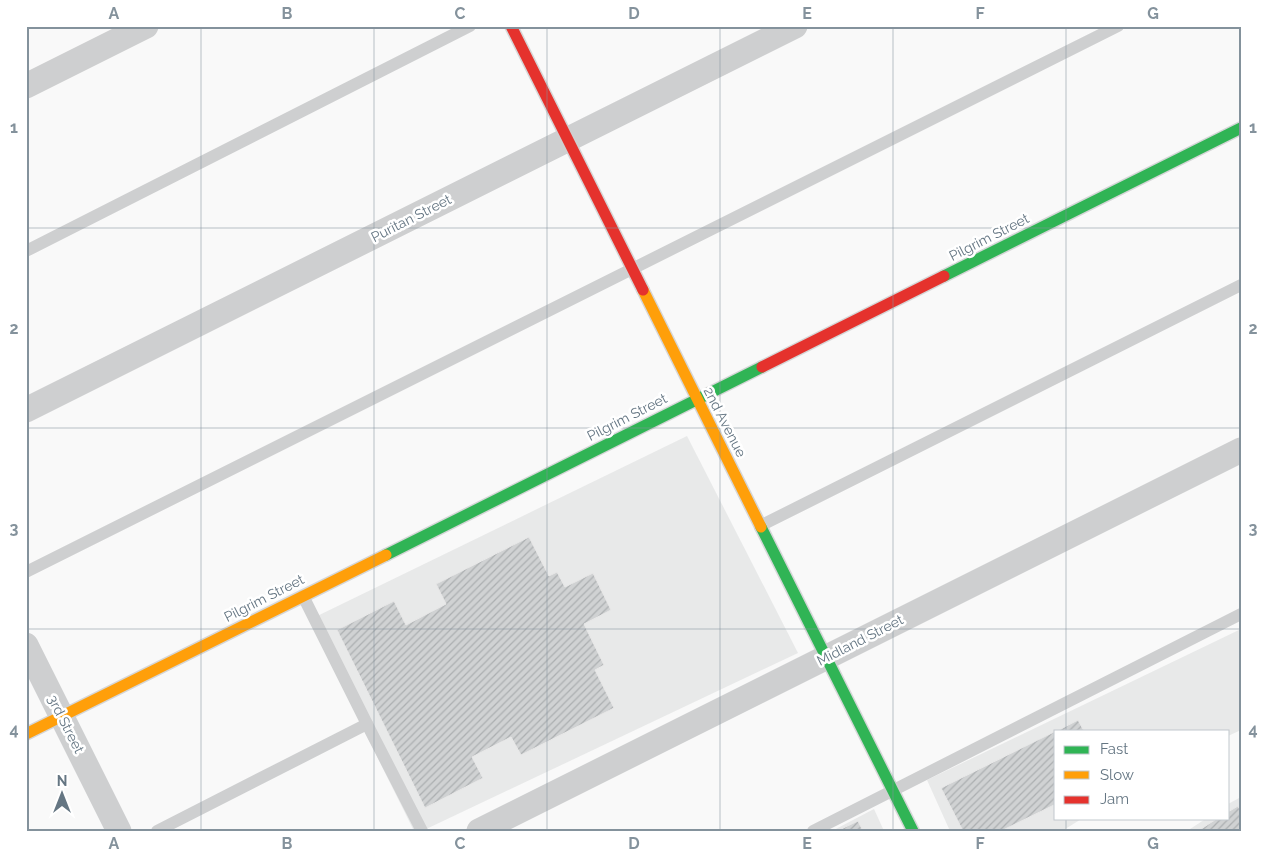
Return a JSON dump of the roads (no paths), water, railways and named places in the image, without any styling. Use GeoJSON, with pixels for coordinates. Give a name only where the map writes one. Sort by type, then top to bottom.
{"type":"FeatureCollection","features":[{"type":"Feature","properties":{"kind":"street"},"geometry":{"type":"LineString","coordinates":[[26,86],[146,26]]}},
{"type":"Feature","properties":{"kind":"street","name":"2nd Avenue"},"geometry":{"type":"LineString","coordinates":[[510,26],[912,831]]}},
{"type":"Feature","properties":{"kind":"street","name":"Puritan Street"},"geometry":{"type":"LineString","coordinates":[[26,410],[795,26]]}},
{"type":"Feature","properties":{"kind":"street","name":"Pilgrim Street"},"geometry":{"type":"LineString","coordinates":[[26,734],[1241,128]]}},
{"type":"Feature","properties":{"kind":"street","name":"Midland Street"},"geometry":{"type":"LineString","coordinates":[[479,831],[1241,450]]}},
{"type":"Feature","properties":{"kind":"street","name":"3rd Street"},"geometry":{"type":"LineString","coordinates":[[26,645],[119,831]]}},
{"type":"Feature","properties":{"kind":"lane"},"geometry":{"type":"LineString","coordinates":[[26,251],[470,26]]}},
{"type":"Feature","properties":{"kind":"lane"},"geometry":{"type":"LineString","coordinates":[[26,572],[1118,26]]}},
{"type":"Feature","properties":{"kind":"lane"},"geometry":{"type":"LineString","coordinates":[[760,526],[1241,286]]}},
{"type":"Feature","properties":{"kind":"lane"},"geometry":{"type":"LineString","coordinates":[[303,596],[422,831]]}},
{"type":"Feature","properties":{"kind":"lane"},"geometry":{"type":"LineString","coordinates":[[813,831],[1241,614]]}},
{"type":"Feature","properties":{"kind":"lane"},"geometry":{"type":"LineString","coordinates":[[157,831],[367,724]]}}]}
